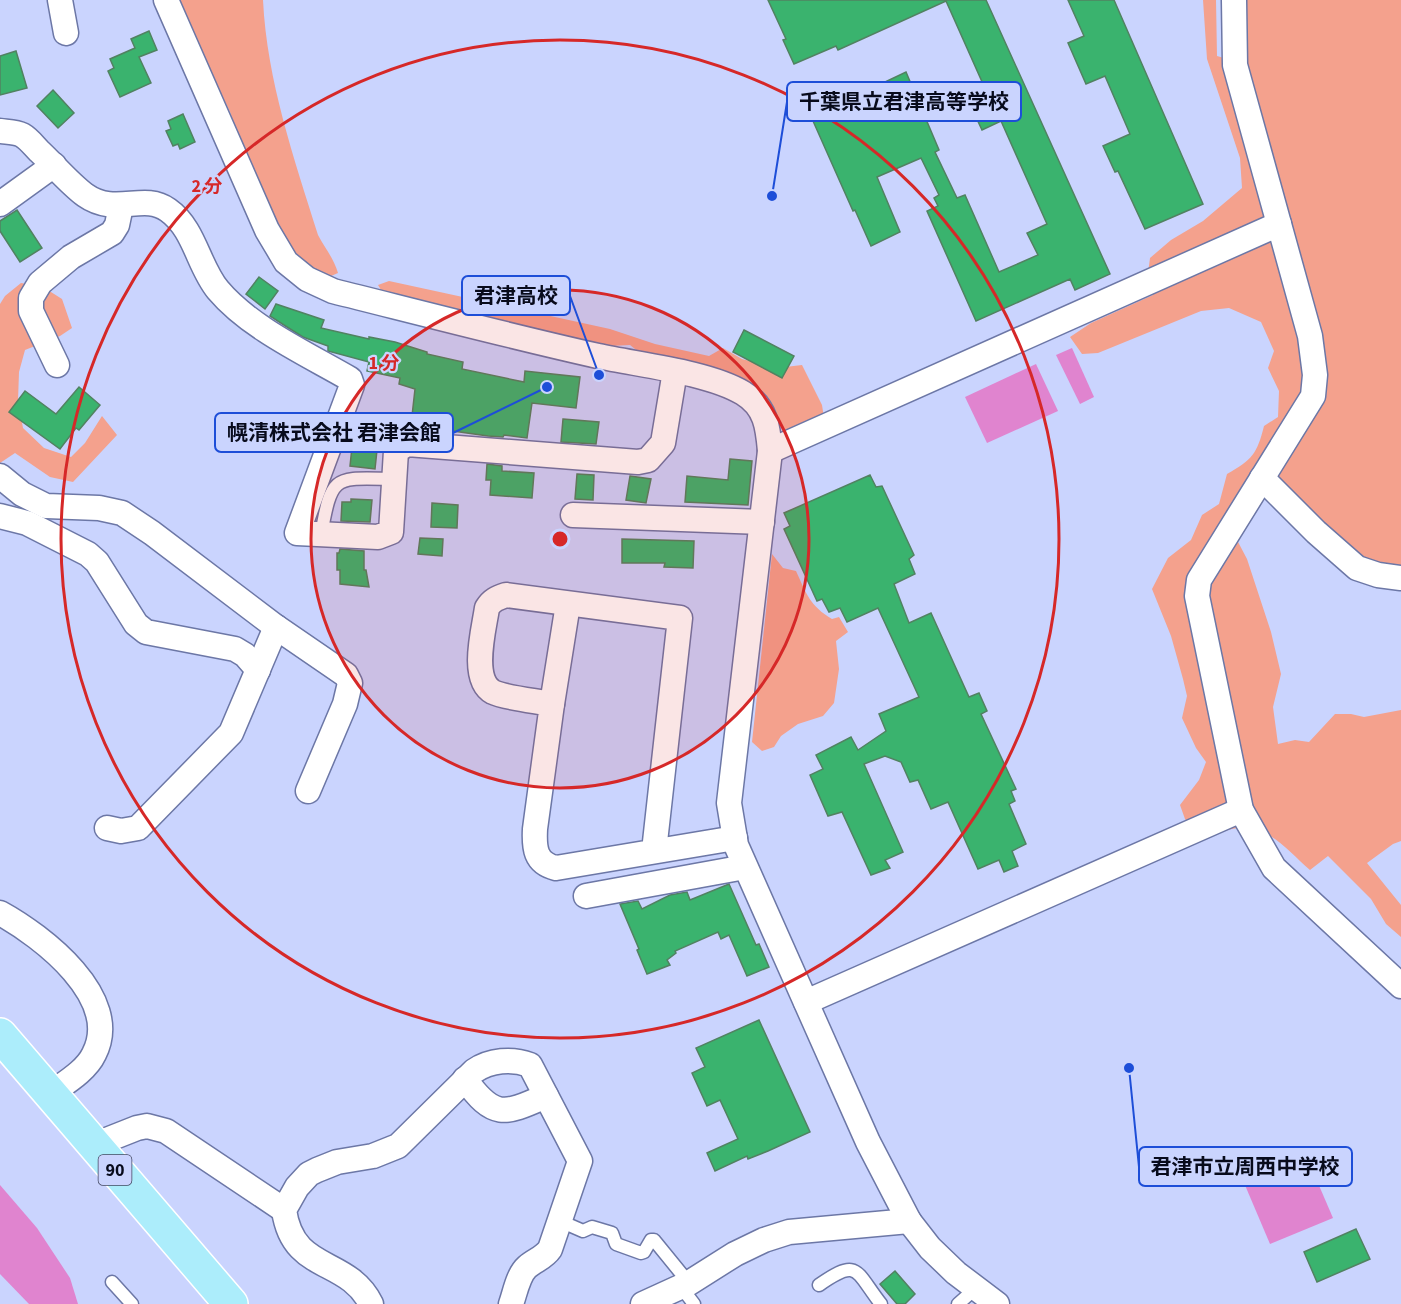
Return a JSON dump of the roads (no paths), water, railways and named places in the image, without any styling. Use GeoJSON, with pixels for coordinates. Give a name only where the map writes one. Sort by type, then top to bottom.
{"type":"FeatureCollection","features":[{"type":"Feature","properties":{"kind":"main road","name":"90"},"geometry":{"type":"LineString","coordinates":[[0,1035],[231,1304]]}},
{"type":"Feature","properties":{"kind":"street"},"geometry":{"type":"LineString","coordinates":[[60,0],[66,33]]}},
{"type":"Feature","properties":{"kind":"street"},"geometry":{"type":"LineString","coordinates":[[166,0],[267,230],[286,262],[307,279],[333,291],[597,355],[718,381],[744,393],[768,422],[770,451],[729,803],[736,845],[868,1142],[909,1221],[930,1248],[956,1273],[997,1304]]}},
{"type":"Feature","properties":{"kind":"street"},"geometry":{"type":"LineString","coordinates":[[1234,0],[1235,65],[1310,336],[1315,375],[1313,396],[1199,580],[1197,596],[1240,810],[1274,868],[1401,986]]}},
{"type":"Feature","properties":{"kind":"street"},"geometry":{"type":"LineString","coordinates":[[0,131],[24,136],[83,193],[97,203],[121,206],[146,203],[159,205],[169,210],[184,225],[208,276],[218,290],[245,317],[350,379],[352,385],[297,533],[378,537],[391,532],[396,451],[407,444],[638,462],[648,460],[663,443],[675,371]]}},
{"type":"Feature","properties":{"kind":"street"},"geometry":{"type":"LineString","coordinates":[[0,204],[54,165]]}},
{"type":"Feature","properties":{"kind":"street"},"geometry":{"type":"LineString","coordinates":[[57,365],[31,311],[32,298],[40,283],[72,256],[112,233],[117,225],[121,206]]}},
{"type":"Feature","properties":{"kind":"street"},"geometry":{"type":"LineString","coordinates":[[770,451],[1279,224]]}},
{"type":"Feature","properties":{"kind":"street"},"geometry":{"type":"LineString","coordinates":[[0,476],[22,494],[46,507],[99,508],[122,513],[276,627],[346,675],[350,683],[345,704],[308,790]]}},
{"type":"Feature","properties":{"kind":"street"},"geometry":{"type":"LineString","coordinates":[[1262,478],[1316,532],[1357,568],[1378,575],[1401,578]]}},
{"type":"Feature","properties":{"kind":"street"},"geometry":{"type":"LineString","coordinates":[[573,515],[762,522]]}},
{"type":"Feature","properties":{"kind":"street"},"geometry":{"type":"LineString","coordinates":[[0,516],[27,523],[88,554],[103,570],[140,629],[164,637],[235,649],[245,655],[258,670]]}},
{"type":"Feature","properties":{"kind":"street"},"geometry":{"type":"LineString","coordinates":[[552,704],[494,693],[486,686],[480,672],[480,660],[487,608],[491,602],[506,595],[680,618],[654,851]]}},
{"type":"Feature","properties":{"kind":"street"},"geometry":{"type":"LineString","coordinates":[[568,604],[535,829],[534,849],[538,858],[547,866],[555,868],[735,838]]}},
{"type":"Feature","properties":{"kind":"street"},"geometry":{"type":"LineString","coordinates":[[107,828],[121,831],[138,828],[231,733],[276,627]]}},
{"type":"Feature","properties":{"kind":"street"},"geometry":{"type":"LineString","coordinates":[[806,1002],[1240,810]]}},
{"type":"Feature","properties":{"kind":"street"},"geometry":{"type":"LineString","coordinates":[[586,896],[745,867]]}},
{"type":"Feature","properties":{"kind":"street"},"geometry":{"type":"LineString","coordinates":[[0,913],[24,926],[64,960],[83,984],[100,1016],[99,1038],[94,1055],[79,1071],[50,1094]]}},
{"type":"Feature","properties":{"kind":"street"},"geometry":{"type":"LineString","coordinates":[[284,1210],[297,1187],[309,1174],[337,1162],[373,1156],[398,1146],[465,1079],[484,1064],[494,1061],[523,1062],[530,1065],[580,1161],[550,1249],[547,1255],[527,1267],[522,1274],[511,1304]]}},
{"type":"Feature","properties":{"kind":"street"},"geometry":{"type":"LineString","coordinates":[[465,1079],[477,1096],[500,1111],[514,1110],[546,1096]]}},
{"type":"Feature","properties":{"kind":"street"},"geometry":{"type":"LineString","coordinates":[[94,1145],[147,1126],[166,1131],[284,1210],[290,1235],[297,1247],[348,1278],[371,1304]]}},
{"type":"Feature","properties":{"kind":"street"},"geometry":{"type":"LineString","coordinates":[[643,1304],[688,1291],[735,1254],[764,1240],[789,1232],[909,1221]]}},
{"type":"Feature","properties":{"kind":"lane"},"geometry":{"type":"LineString","coordinates":[[321,535],[328,498],[341,482],[353,478],[394,479]]}},
{"type":"Feature","properties":{"kind":"lane"},"geometry":{"type":"LineString","coordinates":[[560,1221],[583,1231],[592,1227],[612,1233],[616,1244],[641,1253],[651,1240],[654,1240],[688,1291]]}},
{"type":"Feature","properties":{"kind":"lane"},"geometry":{"type":"LineString","coordinates":[[819,1285],[838,1272],[850,1269],[856,1272],[881,1304]]}},
{"type":"Feature","properties":{"kind":"lane"},"geometry":{"type":"LineString","coordinates":[[112,1281],[132,1304]]}},
{"type":"Feature","properties":{"kind":"lane"},"geometry":{"type":"LineString","coordinates":[[958,1304],[976,1288]]}},
{"type":"Feature","properties":{"kind":"place","name":"千葉県立君津高等学校"},"geometry":{"type":"Point","coordinates":[772,196]}},
{"type":"Feature","properties":{"kind":"place","name":"君津高校"},"geometry":{"type":"Point","coordinates":[599,375]}},
{"type":"Feature","properties":{"kind":"place","name":"幌清株式会社 君津会館"},"geometry":{"type":"Point","coordinates":[547,387]}},
{"type":"Feature","properties":{"kind":"place","name":"君津市立周西中学校"},"geometry":{"type":"Point","coordinates":[1129,1068]}}]}
